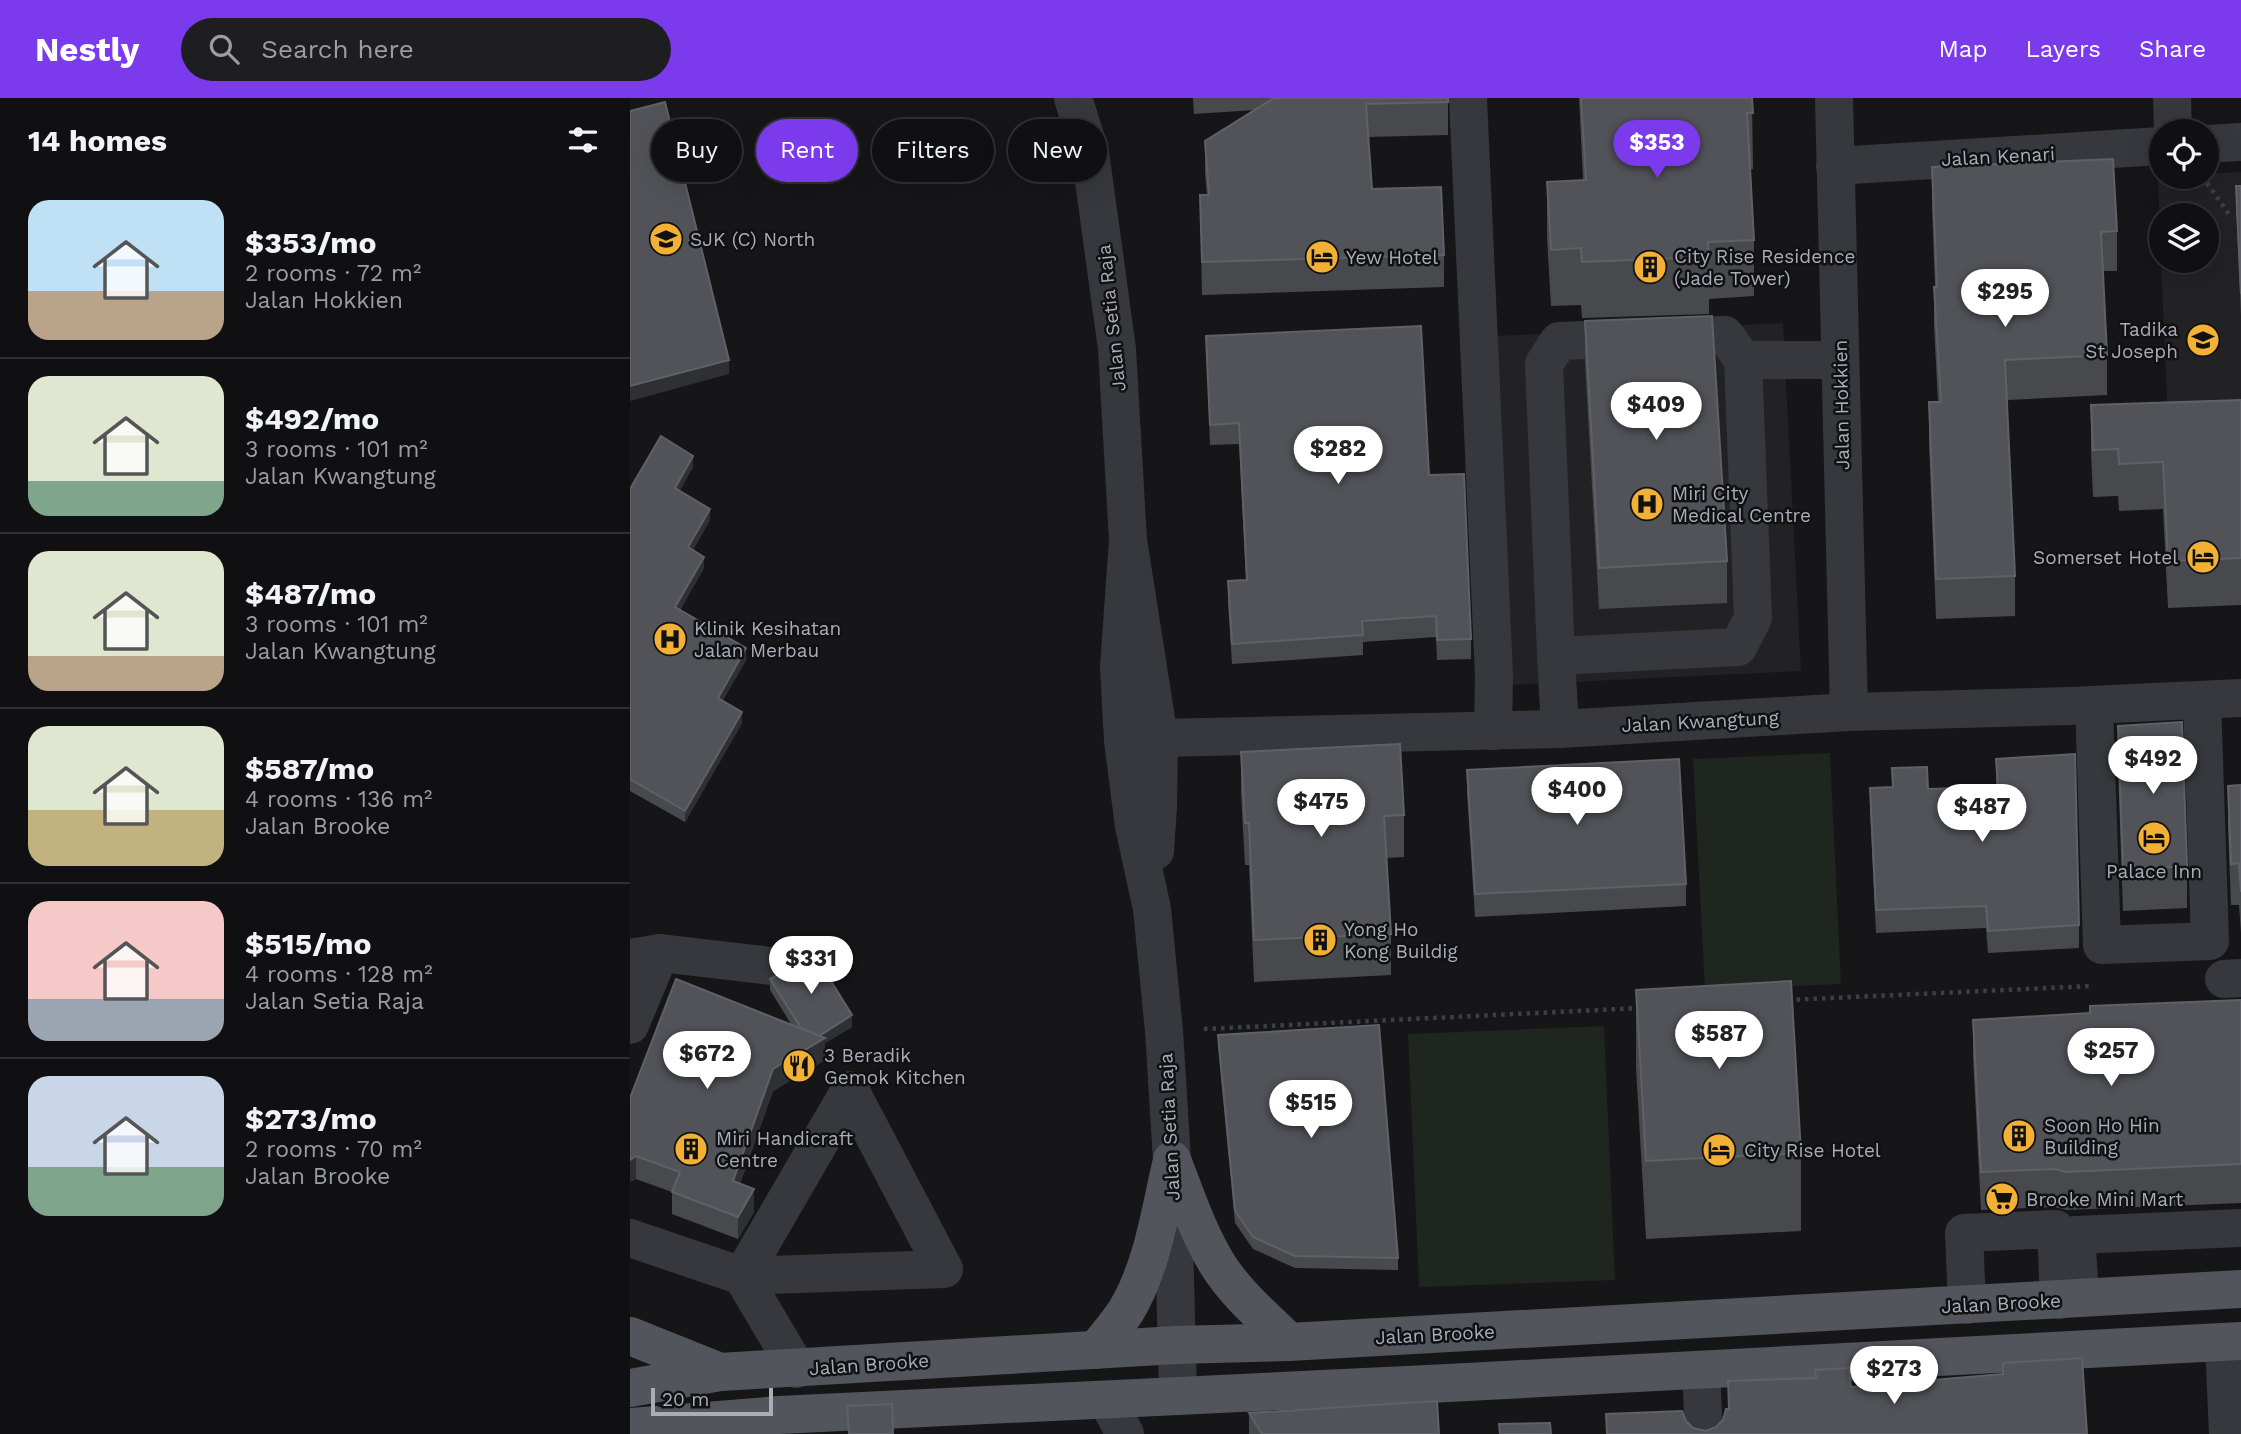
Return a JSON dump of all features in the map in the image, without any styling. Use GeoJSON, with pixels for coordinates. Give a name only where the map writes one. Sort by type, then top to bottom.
{"type":"FeatureCollection","features":[{"type":"Feature","properties":{"kind":"main road"},"geometry":{"type":"LineString","coordinates":[[1171,1160],[1203,1240],[1219,1268],[1289,1342]]}},
{"type":"Feature","properties":{"kind":"main road"},"geometry":{"type":"LineString","coordinates":[[1096,1350],[1125,1312],[1142,1279],[1171,1160]]}},
{"type":"Feature","properties":{"kind":"main road","name":"Jalan Brooke"},"geometry":{"type":"LineString","coordinates":[[630,1388],[720,1372],[1176,1345],[1289,1342],[2241,1289]]}},
{"type":"Feature","properties":{"kind":"main road"},"geometry":{"type":"LineString","coordinates":[[630,1336],[720,1372]]}},
{"type":"Feature","properties":{"kind":"main road"},"geometry":{"type":"LineString","coordinates":[[630,1427],[775,1424],[1178,1396],[2233,1342]]}},
{"type":"Feature","properties":{"kind":"street","name":"Jalan Setia Raja"},"geometry":{"type":"LineString","coordinates":[[1073,98],[1090,152],[1117,349],[1128,541],[1159,738],[1152,909]]}},
{"type":"Feature","properties":{"kind":"street"},"geometry":{"type":"LineString","coordinates":[[1468,98],[1494,676],[1493,731]]}},
{"type":"Feature","properties":{"kind":"street","name":"Jalan Hokkien"},"geometry":{"type":"LineString","coordinates":[[1834,98],[1849,712]]}},
{"type":"Feature","properties":{"kind":"street"},"geometry":{"type":"LineString","coordinates":[[2172,98],[2173,119]]}},
{"type":"Feature","properties":{"kind":"street"},"geometry":{"type":"LineString","coordinates":[[2219,143],[2241,142]]}},
{"type":"Feature","properties":{"kind":"street","name":"Jalan Kenari"},"geometry":{"type":"LineString","coordinates":[[1835,166],[2149,147]]}},
{"type":"Feature","properties":{"kind":"street"},"geometry":{"type":"LineString","coordinates":[[1556,656],[1738,647],[1753,618],[1743,360],[1725,335],[1559,341],[1544,364],[1556,656],[1560,729]]}},
{"type":"Feature","properties":{"kind":"street"},"geometry":{"type":"LineString","coordinates":[[1743,360],[1840,360]]}},
{"type":"Feature","properties":{"kind":"street","name":"Jalan Setia Raja"},"geometry":{"type":"LineString","coordinates":[[1128,541],[1119,667],[1134,827],[1152,909],[1164,1031],[1178,1396]]}},
{"type":"Feature","properties":{"kind":"street"},"geometry":{"type":"LineString","coordinates":[[1119,667],[1139,713],[1159,738],[1137,782],[1134,827]]}},
{"type":"Feature","properties":{"kind":"street"},"geometry":{"type":"LineString","coordinates":[[2094,705],[2102,945],[2210,941],[2223,699]]}},
{"type":"Feature","properties":{"kind":"street"},"geometry":{"type":"LineString","coordinates":[[2223,699],[2226,783],[2234,791],[2241,793]]}},
{"type":"Feature","properties":{"kind":"street","name":"Jalan Kwangtung"},"geometry":{"type":"LineString","coordinates":[[1159,738],[1560,729],[1849,712],[2223,699]]}},
{"type":"Feature","properties":{"kind":"street"},"geometry":{"type":"LineString","coordinates":[[630,1025],[645,955],[771,966]]}},
{"type":"Feature","properties":{"kind":"street"},"geometry":{"type":"LineString","coordinates":[[630,1238],[742,1276],[944,1269],[849,1090],[742,1276]]}},
{"type":"Feature","properties":{"kind":"street"},"geometry":{"type":"LineString","coordinates":[[2069,1299],[2076,1235],[2241,1228]]}},
{"type":"Feature","properties":{"kind":"street"},"geometry":{"type":"LineString","coordinates":[[1968,1305],[1964,1233],[2056,1229],[2069,1299]]}},
{"type":"Feature","properties":{"kind":"street"},"geometry":{"type":"LineString","coordinates":[[742,1276],[797,1369]]}},
{"type":"Feature","properties":{"kind":"street"},"geometry":{"type":"LineString","coordinates":[[2228,1434],[2233,1382],[2233,1342]]}},
{"type":"Feature","properties":{"kind":"street"},"geometry":{"type":"LineString","coordinates":[[1701,1370],[1704,1434]]}},
{"type":"Feature","properties":{"kind":"street"},"geometry":{"type":"LineString","coordinates":[[1107,1400],[1125,1434]]}},
{"type":"Feature","properties":{"kind":"path"},"geometry":{"type":"LineString","coordinates":[[2211,189],[2231,218]]}},
{"type":"Feature","properties":{"kind":"path"},"geometry":{"type":"LineString","coordinates":[[1778,1001],[2099,985]]}},
{"type":"Feature","properties":{"kind":"path"},"geometry":{"type":"LineString","coordinates":[[1164,1031],[1652,1007]]}},
{"type":"Feature","properties":{"kind":"shaded area","name":"Tadika St Joseph"},"geometry":{"type":"Polygon","coordinates":[[[2241,172],[2241,419],[2168,422],[2162,273],[2219,273],[2219,203],[2159,203],[2158,189],[2219,189],[2219,173],[2241,172]]]}},
{"type":"Feature","properties":{"kind":"shaded area","name":"Miri City Medical Centre"},"geometry":{"type":"Polygon","coordinates":[[[1783,323],[1801,671],[1511,685],[1493,336],[1783,323]]]}},
{"type":"Feature","properties":{"kind":"shaded area"},"geometry":{"type":"Polygon","coordinates":[[[1830,753],[1841,984],[1705,990],[1693,759],[1830,753]]]}},
{"type":"Feature","properties":{"kind":"shaded area"},"geometry":{"type":"Polygon","coordinates":[[[1604,1026],[1615,1280],[1419,1287],[1408,1034],[1604,1026]]]}},
{"type":"Feature","properties":{"kind":"building"},"geometry":{"type":"Polygon","coordinates":[[[1274,98],[1448,98],[1448,102],[1366,104],[1372,189],[1441,187],[1444,255],[1202,262],[1200,195],[1209,195],[1205,141],[1274,98]]]}},
{"type":"Feature","properties":{"kind":"building"},"geometry":{"type":"Polygon","coordinates":[[[1581,98],[1752,98],[1753,113],[1747,113],[1754,240],[1708,242],[1709,257],[1582,262],[1581,248],[1551,250],[1547,182],[1586,180],[1581,98]]]}},
{"type":"Feature","properties":{"kind":"building","name":"SJK (C) North"},"geometry":{"type":"Polygon","coordinates":[[[665,102],[669,119],[651,119],[651,182],[685,182],[729,360],[630,386],[630,111],[665,102]]]}},
{"type":"Feature","properties":{"kind":"building"},"geometry":{"type":"Polygon","coordinates":[[[2113,159],[2117,231],[2101,232],[2107,355],[2005,360],[2015,576],[1936,579],[1929,402],[1941,402],[1934,287],[1937,287],[1932,167],[2113,159]]]}},
{"type":"Feature","properties":{"kind":"building"},"geometry":{"type":"Polygon","coordinates":[[[2236,186],[2241,186],[2241,294],[2236,186]]]}},
{"type":"Feature","properties":{"kind":"building"},"geometry":{"type":"Polygon","coordinates":[[[1712,316],[1727,561],[1599,568],[1585,321],[1712,316]]]}},
{"type":"Feature","properties":{"kind":"building"},"geometry":{"type":"Polygon","coordinates":[[[1421,326],[1429,475],[1464,474],[1471,639],[1437,640],[1436,616],[1362,621],[1363,635],[1232,644],[1228,581],[1247,580],[1239,423],[1210,425],[1206,336],[1421,326]]]}},
{"type":"Feature","properties":{"kind":"building"},"geometry":{"type":"Polygon","coordinates":[[[2241,400],[2241,558],[2168,561],[2163,462],[2119,464],[2118,449],[2093,450],[2091,405],[2241,400]]]}},
{"type":"Feature","properties":{"kind":"building","name":"Klinik Kesihatan Jalan Merbau"},"geometry":{"type":"Polygon","coordinates":[[[661,436],[693,456],[675,488],[710,509],[688,547],[704,557],[675,607],[746,648],[718,698],[742,712],[685,811],[630,779],[630,489],[661,436]]]}},
{"type":"Feature","properties":{"kind":"building"},"geometry":{"type":"Polygon","coordinates":[[[2182,722],[2187,866],[2123,870],[2118,726],[2182,722]]]}},
{"type":"Feature","properties":{"kind":"building"},"geometry":{"type":"Polygon","coordinates":[[[1400,744],[1404,815],[1384,816],[1391,934],[1254,940],[1249,823],[1245,823],[1241,752],[1400,744]]]}},
{"type":"Feature","properties":{"kind":"building"},"geometry":{"type":"Polygon","coordinates":[[[2075,754],[2079,925],[1988,931],[1986,906],[1876,910],[1870,788],[1893,787],[1892,768],[1927,767],[1928,789],[1998,787],[1996,759],[2075,754]]]}},
{"type":"Feature","properties":{"kind":"building"},"geometry":{"type":"Polygon","coordinates":[[[1679,759],[1686,884],[1475,894],[1467,770],[1679,759]]]}},
{"type":"Feature","properties":{"kind":"building"},"geometry":{"type":"Polygon","coordinates":[[[2241,785],[2241,892],[2239,863],[2231,864],[2228,786],[2241,785]]]}},
{"type":"Feature","properties":{"kind":"building"},"geometry":{"type":"Polygon","coordinates":[[[813,952],[852,1015],[819,1036],[801,1028],[770,979],[813,952]]]}},
{"type":"Feature","properties":{"kind":"building","name":"Miri Handicraft Centre"},"geometry":{"type":"Polygon","coordinates":[[[676,979],[825,1038],[773,1069],[733,1181],[754,1189],[738,1217],[672,1192],[680,1172],[636,1156],[630,1160],[630,1098],[676,979]]]}},
{"type":"Feature","properties":{"kind":"building"},"geometry":{"type":"Polygon","coordinates":[[[1791,981],[1801,1153],[1646,1161],[1636,990],[1791,981]]]}},
{"type":"Feature","properties":{"kind":"building"},"geometry":{"type":"Polygon","coordinates":[[[2241,1000],[2241,1164],[2066,1172],[2055,1169],[1981,1172],[1973,1020],[2090,1013],[2090,1006],[2241,1000]]]}},
{"type":"Feature","properties":{"kind":"building"},"geometry":{"type":"Polygon","coordinates":[[[1379,1025],[1398,1258],[1295,1256],[1253,1237],[1235,1211],[1218,1035],[1379,1025]]]}},
{"type":"Feature","properties":{"kind":"building"},"geometry":{"type":"Polygon","coordinates":[[[2082,1358],[2087,1434],[1607,1434],[1606,1414],[1682,1411],[1693,1428],[1706,1431],[1716,1427],[1723,1420],[1726,1409],[1729,1409],[1728,1381],[1816,1378],[1815,1370],[1849,1368],[1851,1387],[2003,1374],[2003,1363],[2082,1358]]]}},
{"type":"Feature","properties":{"kind":"building"},"geometry":{"type":"Polygon","coordinates":[[[1437,1401],[1439,1434],[1262,1434],[1249,1413],[1437,1401]]]}},
{"type":"Feature","properties":{"kind":"building"},"geometry":{"type":"Polygon","coordinates":[[[892,1404],[893,1434],[849,1434],[847,1406],[892,1404]]]}},
{"type":"Feature","properties":{"kind":"building"},"geometry":{"type":"Polygon","coordinates":[[[1550,1423],[1551,1434],[1500,1434],[1499,1424],[1550,1423]]]}},
{"type":"Feature","properties":{"kind":"place","name":"SJK (C) North"},"geometry":{"type":"Point","coordinates":[666,239]}},
{"type":"Feature","properties":{"kind":"place","name":"Yew Hotel"},"geometry":{"type":"Point","coordinates":[1322,257]}},
{"type":"Feature","properties":{"kind":"place","name":"City Rise Residence (Jade Tower)"},"geometry":{"type":"Point","coordinates":[1650,267]}},
{"type":"Feature","properties":{"kind":"place","name":"Tadika St Joseph"},"geometry":{"type":"Point","coordinates":[2203,340]}},
{"type":"Feature","properties":{"kind":"place","name":"Miri City Medical Centre"},"geometry":{"type":"Point","coordinates":[1647,504]}},
{"type":"Feature","properties":{"kind":"place","name":"Somerset Hotel"},"geometry":{"type":"Point","coordinates":[2203,557]}},
{"type":"Feature","properties":{"kind":"place","name":"Klinik Kesihatan Jalan Merbau"},"geometry":{"type":"Point","coordinates":[670,639]}},
{"type":"Feature","properties":{"kind":"place","name":"Palace Inn"},"geometry":{"type":"Point","coordinates":[2154,838]}},
{"type":"Feature","properties":{"kind":"place","name":"Yong Ho Kong Buildig"},"geometry":{"type":"Point","coordinates":[1320,940]}},
{"type":"Feature","properties":{"kind":"place","name":"3 Beradik Gemok Kitchen"},"geometry":{"type":"Point","coordinates":[799,1066]}},
{"type":"Feature","properties":{"kind":"place","name":"Soon Ho Hin Building"},"geometry":{"type":"Point","coordinates":[2019,1136]}},
{"type":"Feature","properties":{"kind":"place","name":"Miri Handicraft Centre"},"geometry":{"type":"Point","coordinates":[691,1149]}},
{"type":"Feature","properties":{"kind":"place","name":"City Rise Hotel"},"geometry":{"type":"Point","coordinates":[1719,1150]}},
{"type":"Feature","properties":{"kind":"place","name":"Brooke Mini Mart"},"geometry":{"type":"Point","coordinates":[2002,1199]}}]}
